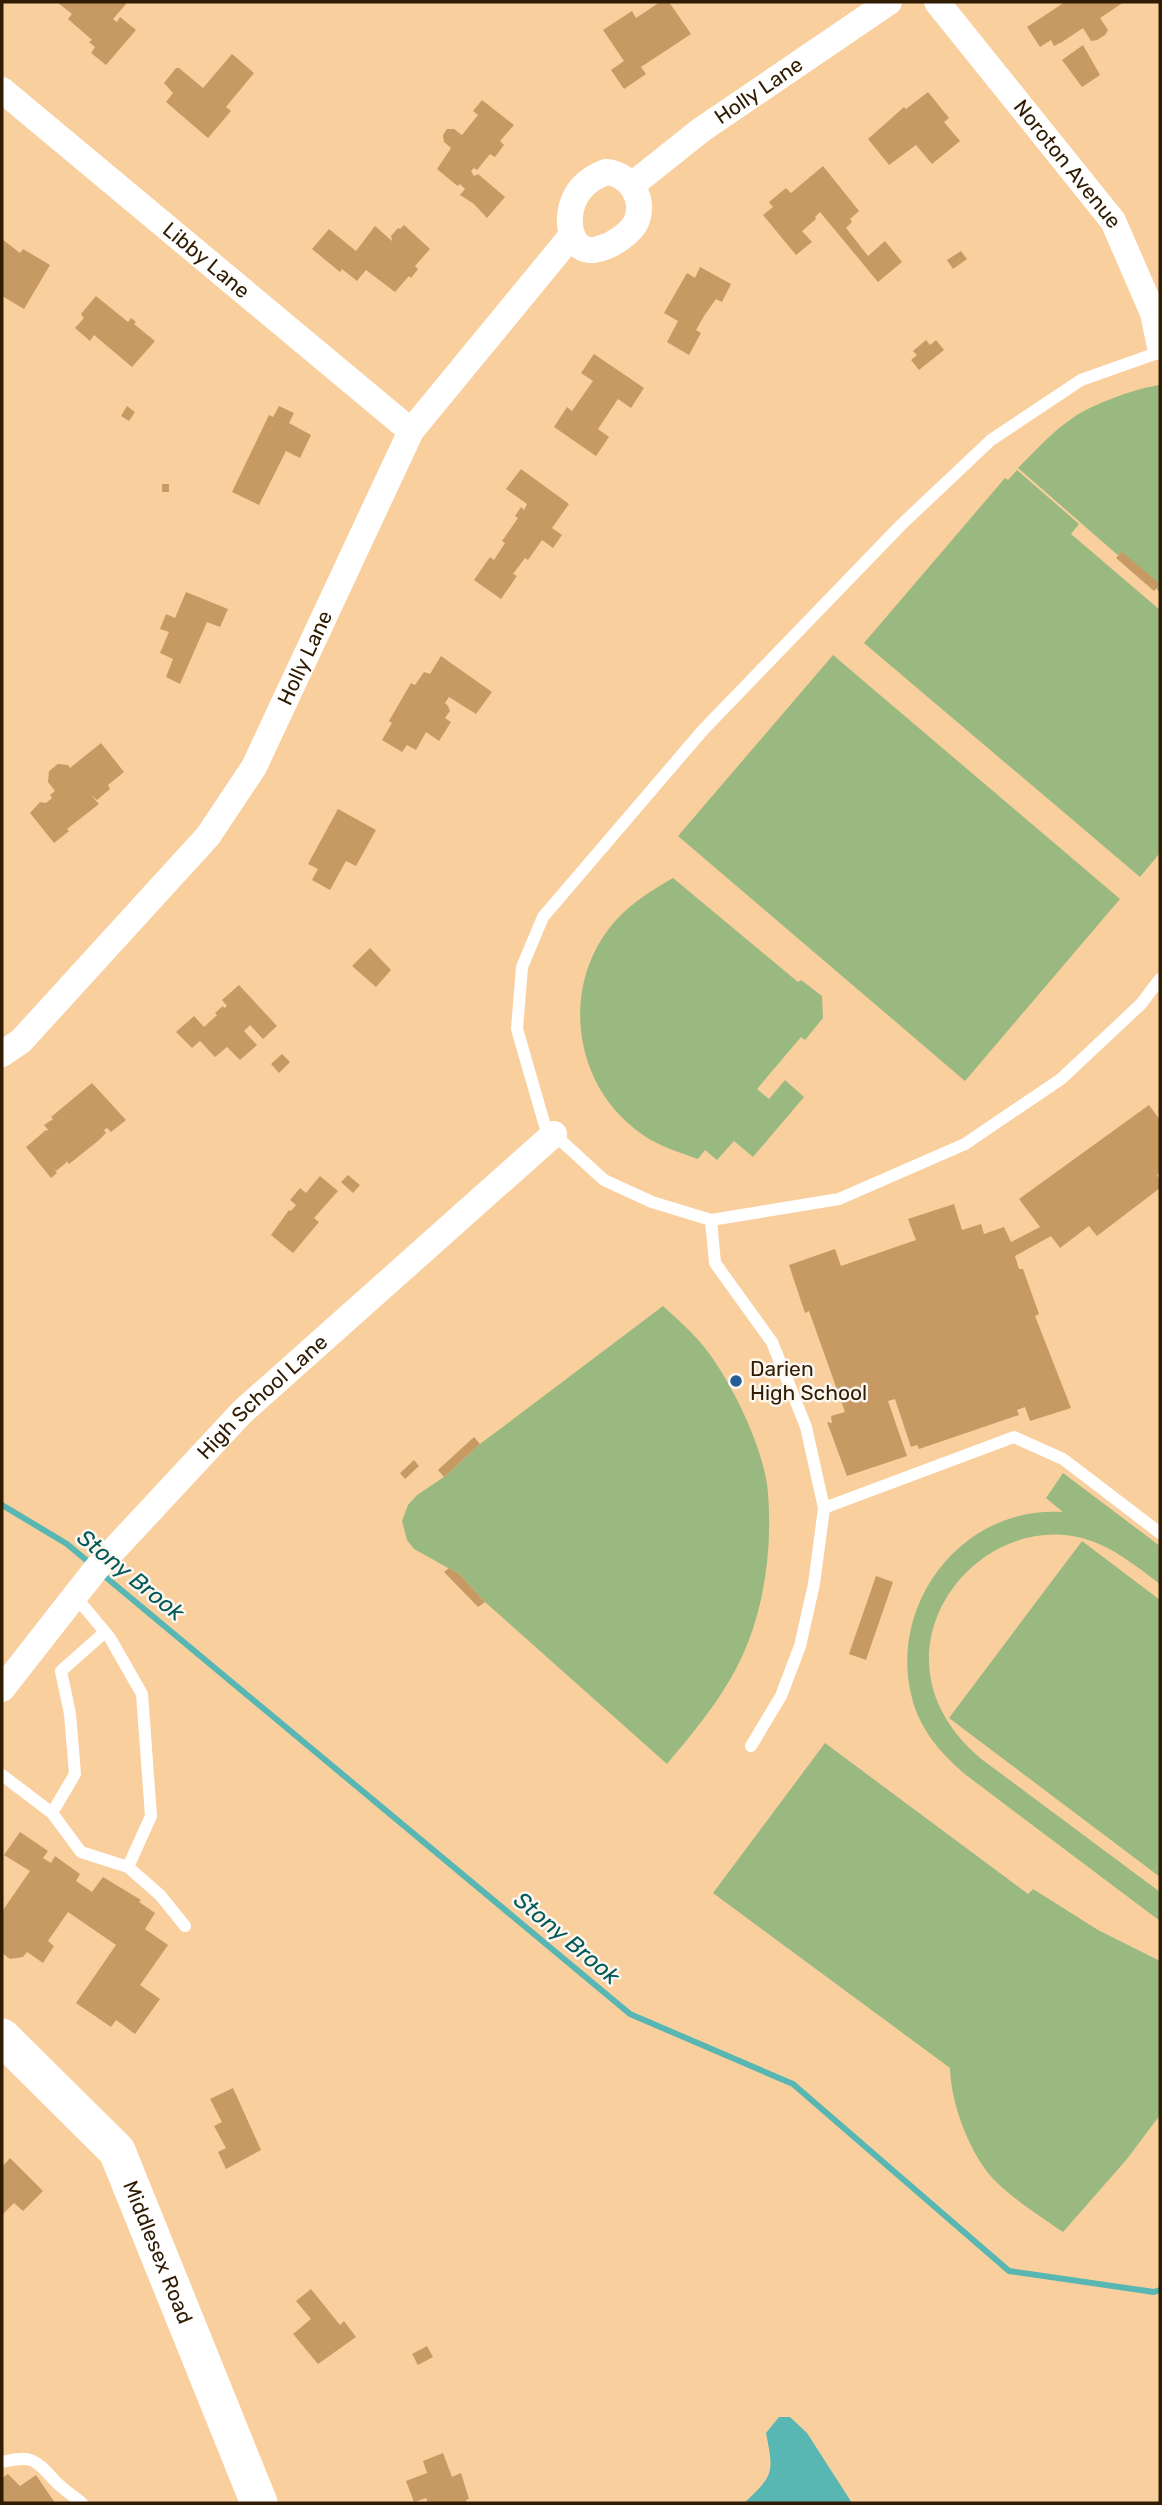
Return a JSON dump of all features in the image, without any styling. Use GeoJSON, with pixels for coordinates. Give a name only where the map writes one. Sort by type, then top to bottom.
{"type":"FeatureCollection","features":[{"type":"Feature","properties":{"kind":"main road","name":"Middlesex Road"},"geometry":{"type":"LineString","coordinates":[[2,2037],[117,2151],[259,2503]]}},
{"type":"Feature","properties":{"kind":"street","name":"Holly Lane"},"geometry":{"type":"LineString","coordinates":[[632,185],[701,130],[888,2]]}},
{"type":"Feature","properties":{"kind":"street","name":"Noroton Avenue"},"geometry":{"type":"LineString","coordinates":[[937,2],[1113,221],[1153,313],[1160,350]]}},
{"type":"Feature","properties":{"kind":"street","name":"Libby Lane"},"geometry":{"type":"LineString","coordinates":[[2,90],[411,431]]}},
{"type":"Feature","properties":{"kind":"street"},"geometry":{"type":"LineString","coordinates":[[606,172],[615,173],[632,185],[638,197],[639,209],[635,224],[626,234],[604,248],[590,250],[582,247],[572,235],[570,211],[575,198],[595,176],[606,172]]}},
{"type":"Feature","properties":{"kind":"street","name":"Holly Lane"},"geometry":{"type":"LineString","coordinates":[[2,1054],[21,1041],[208,836],[254,768],[411,431],[572,235]]}},
{"type":"Feature","properties":{"kind":"street","name":"High School Lane"},"geometry":{"type":"LineString","coordinates":[[2,1689],[96,1569],[242,1412],[554,1134]]}},
{"type":"Feature","properties":{"kind":"lane"},"geometry":{"type":"LineString","coordinates":[[1160,350],[1081,380],[991,440],[901,526],[703,730],[543,917],[522,967],[517,1029],[545,1126],[604,1180],[652,1202],[711,1220],[839,1199],[965,1144],[1061,1079],[1141,1003],[1160,979]]}},
{"type":"Feature","properties":{"kind":"lane"},"geometry":{"type":"LineString","coordinates":[[711,1220],[715,1263],[772,1342],[806,1427],[824,1508],[814,1584],[800,1646],[782,1696],[751,1746]]}},
{"type":"Feature","properties":{"kind":"lane"},"geometry":{"type":"LineString","coordinates":[[824,1508],[1014,1437],[1063,1459],[1160,1533]]}},
{"type":"Feature","properties":{"kind":"lane"},"geometry":{"type":"LineString","coordinates":[[75,1595],[105,1632],[142,1694],[151,1816],[128,1867]]}},
{"type":"Feature","properties":{"kind":"lane"},"geometry":{"type":"LineString","coordinates":[[52,1813],[75,1774],[70,1714],[61,1671],[105,1632]]}},
{"type":"Feature","properties":{"kind":"lane"},"geometry":{"type":"LineString","coordinates":[[2,1775],[52,1813],[82,1852],[128,1867],[160,1895],[185,1926]]}},
{"type":"Feature","properties":{"kind":"lane"},"geometry":{"type":"LineString","coordinates":[[2,2462],[21,2457],[42,2464],[56,2482],[82,2503]]}},
{"type":"Feature","properties":{"kind":"green space"},"geometry":{"type":"Polygon","coordinates":[[[1160,385],[1160,592],[1018,468],[1074,417],[1116,397],[1160,385]]]}},
{"type":"Feature","properties":{"kind":"green space"},"geometry":{"type":"Polygon","coordinates":[[[1017,470],[1079,524],[1071,534],[1160,610],[1160,853],[1140,877],[864,643],[1005,478],[1008,480],[1017,470]]]}},
{"type":"Feature","properties":{"kind":"green space"},"geometry":{"type":"Polygon","coordinates":[[[833,655],[1120,899],[965,1081],[678,836],[833,655]]]}},
{"type":"Feature","properties":{"kind":"green space"},"geometry":{"type":"Polygon","coordinates":[[[673,878],[798,982],[801,980],[822,996],[823,1018],[805,1040],[801,1037],[757,1089],[769,1099],[785,1080],[804,1097],[753,1157],[734,1141],[717,1160],[705,1150],[698,1159],[649,1139],[612,1107],[596,1081],[585,1053],[580,1023],[582,993],[590,963],[604,936],[624,912],[673,878]]]}},
{"type":"Feature","properties":{"kind":"green space"},"geometry":{"type":"Polygon","coordinates":[[[663,1306],[703,1345],[737,1400],[761,1458],[766,1476],[769,1512],[763,1589],[747,1645],[722,1693],[667,1764],[485,1602],[459,1574],[414,1549],[407,1540],[402,1521],[408,1505],[417,1495],[444,1477],[480,1444],[663,1306]]]}},
{"type":"Feature","properties":{"kind":"green space"},"geometry":{"type":"Polygon","coordinates":[[[1063,1473],[1160,1546],[1160,1584],[1114,1551],[1082,1538],[1048,1535],[1015,1541],[986,1556],[961,1578],[942,1605],[931,1636],[929,1669],[938,1703],[961,1740],[980,1758],[1160,1892],[1160,1921],[966,1775],[936,1745],[915,1708],[908,1671],[910,1635],[920,1602],[938,1571],[962,1545],[991,1526],[1025,1514],[1063,1512],[1046,1498],[1063,1473]]]}},
{"type":"Feature","properties":{"kind":"green space"},"geometry":{"type":"Polygon","coordinates":[[[1082,1541],[1160,1600],[1160,1877],[949,1718],[1082,1541]]]}},
{"type":"Feature","properties":{"kind":"green space"},"geometry":{"type":"Polygon","coordinates":[[[825,1743],[1028,1894],[1033,1889],[1098,1930],[1160,1961],[1160,2115],[1127,2159],[1063,2232],[1009,2193],[983,2166],[960,2119],[950,2068],[713,1893],[825,1743]]]}},
{"type":"Feature","properties":{"kind":"water"},"geometry":{"type":"Polygon","coordinates":[[[779,2417],[790,2417],[807,2433],[852,2503],[744,2503],[761,2486],[769,2472],[770,2457],[766,2433],[779,2417]]]}},
{"type":"Feature","properties":{"kind":"building"},"geometry":{"type":"Polygon","coordinates":[[[57,2],[124,2],[126,4],[113,19],[117,22],[120,17],[136,30],[106,65],[91,53],[95,47],[89,42],[92,40],[68,19],[72,14],[57,2]]]}},
{"type":"Feature","properties":{"kind":"building"},"geometry":{"type":"Polygon","coordinates":[[[660,2],[669,2],[691,34],[641,67],[646,74],[624,89],[611,70],[624,61],[603,30],[632,11],[636,18],[660,2]]]}},
{"type":"Feature","properties":{"kind":"building"},"geometry":{"type":"Polygon","coordinates":[[[1065,2],[1124,2],[1100,18],[1108,30],[1097,40],[1091,41],[1083,28],[1054,46],[1051,40],[1040,47],[1027,27],[1065,2]]]}},
{"type":"Feature","properties":{"kind":"building"},"geometry":{"type":"Polygon","coordinates":[[[1083,45],[1100,75],[1082,87],[1062,60],[1083,45]]]}},
{"type":"Feature","properties":{"kind":"building"},"geometry":{"type":"Polygon","coordinates":[[[232,54],[254,73],[226,107],[231,111],[208,138],[166,102],[173,93],[164,83],[176,68],[179,68],[203,88],[232,54]]]}},
{"type":"Feature","properties":{"kind":"building"},"geometry":{"type":"Polygon","coordinates":[[[928,92],[949,118],[944,122],[960,141],[932,164],[916,145],[889,165],[868,139],[904,107],[906,109],[928,92]]]}},
{"type":"Feature","properties":{"kind":"building"},"geometry":{"type":"Polygon","coordinates":[[[482,100],[514,125],[500,141],[504,145],[495,157],[490,154],[477,170],[474,168],[471,171],[474,176],[478,174],[505,197],[487,218],[474,204],[460,195],[465,189],[460,184],[458,186],[437,169],[451,148],[444,142],[443,135],[447,129],[454,129],[462,135],[478,115],[473,111],[482,100]]]}},
{"type":"Feature","properties":{"kind":"building"},"geometry":{"type":"Polygon","coordinates":[[[823,166],[859,211],[850,219],[852,222],[846,228],[868,256],[885,241],[902,262],[878,282],[820,212],[802,231],[812,242],[796,255],[763,215],[773,207],[769,202],[786,188],[791,193],[823,166]]]}},
{"type":"Feature","properties":{"kind":"building"},"geometry":{"type":"Polygon","coordinates":[[[404,225],[430,249],[415,266],[418,269],[411,278],[409,276],[395,292],[366,270],[357,281],[342,269],[340,272],[312,249],[329,229],[356,251],[375,226],[392,241],[391,236],[404,225]]]}},
{"type":"Feature","properties":{"kind":"building"},"geometry":{"type":"Polygon","coordinates":[[[2,239],[20,253],[23,249],[50,265],[24,309],[2,296],[2,239]]]}},
{"type":"Feature","properties":{"kind":"building"},"geometry":{"type":"Polygon","coordinates":[[[961,251],[967,259],[953,269],[947,260],[961,251]]]}},
{"type":"Feature","properties":{"kind":"building"},"geometry":{"type":"Polygon","coordinates":[[[700,267],[731,284],[722,302],[716,299],[704,316],[696,330],[701,333],[689,355],[667,342],[678,321],[664,313],[687,273],[695,278],[700,267]]]}},
{"type":"Feature","properties":{"kind":"building"},"geometry":{"type":"Polygon","coordinates":[[[96,296],[128,322],[131,318],[136,322],[134,324],[155,341],[132,367],[94,335],[90,341],[75,328],[84,318],[81,314],[96,296]]]}},
{"type":"Feature","properties":{"kind":"building"},"geometry":{"type":"Polygon","coordinates":[[[926,340],[930,345],[936,340],[944,350],[919,370],[911,360],[917,355],[913,351],[926,340]]]}},
{"type":"Feature","properties":{"kind":"building"},"geometry":{"type":"Polygon","coordinates":[[[594,354],[644,388],[631,408],[618,399],[598,429],[609,437],[596,456],[554,427],[567,407],[572,411],[593,381],[581,373],[594,354]]]}},
{"type":"Feature","properties":{"kind":"building"},"geometry":{"type":"Polygon","coordinates":[[[127,406],[135,412],[129,421],[121,416],[127,406]]]}},
{"type":"Feature","properties":{"kind":"building"},"geometry":{"type":"Polygon","coordinates":[[[279,406],[294,413],[289,423],[311,435],[300,458],[286,451],[259,505],[232,492],[269,415],[273,417],[279,406]]]}},
{"type":"Feature","properties":{"kind":"building"},"geometry":{"type":"Polygon","coordinates":[[[521,469],[569,504],[552,528],[562,535],[553,548],[542,540],[528,560],[525,558],[513,574],[517,576],[501,599],[474,580],[490,557],[494,560],[505,543],[502,541],[518,518],[515,516],[521,507],[524,510],[527,504],[506,489],[521,469]]]}},
{"type":"Feature","properties":{"kind":"building"},"geometry":{"type":"Polygon","coordinates":[[[162,484],[169,484],[169,492],[162,492],[162,484]]]}},
{"type":"Feature","properties":{"kind":"building"},"geometry":{"type":"Polygon","coordinates":[[[1122,552],[1160,584],[1154,591],[1116,558],[1122,552]]]}},
{"type":"Feature","properties":{"kind":"building"},"geometry":{"type":"Polygon","coordinates":[[[186,592],[228,609],[220,627],[207,622],[180,684],[166,677],[173,659],[160,653],[169,632],[160,629],[166,614],[175,618],[186,592]]]}},
{"type":"Feature","properties":{"kind":"building"},"geometry":{"type":"Polygon","coordinates":[[[441,656],[492,692],[476,714],[449,697],[445,703],[450,711],[445,718],[451,722],[439,741],[426,732],[416,750],[407,745],[402,752],[382,740],[392,723],[389,721],[411,683],[415,685],[424,672],[430,674],[441,656]]]}},
{"type":"Feature","properties":{"kind":"building"},"geometry":{"type":"Polygon","coordinates":[[[101,743],[124,772],[108,785],[110,789],[97,800],[91,795],[99,804],[54,843],[30,813],[40,802],[46,803],[52,798],[50,795],[55,791],[48,782],[49,771],[58,764],[68,765],[70,768],[101,743]]]}},
{"type":"Feature","properties":{"kind":"building"},"geometry":{"type":"Polygon","coordinates":[[[338,809],[376,830],[356,866],[346,861],[330,890],[312,880],[318,869],[308,864],[338,809]]]}},
{"type":"Feature","properties":{"kind":"building"},"geometry":{"type":"Polygon","coordinates":[[[370,948],[391,970],[376,987],[352,966],[370,948]]]}},
{"type":"Feature","properties":{"kind":"building"},"geometry":{"type":"Polygon","coordinates":[[[239,985],[277,1026],[263,1039],[250,1025],[244,1031],[257,1045],[240,1060],[227,1047],[215,1057],[200,1041],[192,1048],[176,1032],[194,1016],[204,1027],[217,1015],[215,1013],[227,1006],[222,1000],[239,985]]]}},
{"type":"Feature","properties":{"kind":"building"},"geometry":{"type":"Polygon","coordinates":[[[282,1054],[290,1062],[279,1073],[271,1064],[282,1054]]]}},
{"type":"Feature","properties":{"kind":"building"},"geometry":{"type":"Polygon","coordinates":[[[92,1083],[126,1120],[111,1132],[107,1128],[104,1130],[106,1133],[98,1141],[69,1164],[66,1161],[56,1171],[51,1166],[57,1173],[51,1178],[26,1147],[46,1130],[49,1131],[44,1125],[53,1119],[51,1117],[92,1083]]]}},
{"type":"Feature","properties":{"kind":"building"},"geometry":{"type":"Polygon","coordinates":[[[1149,1105],[1160,1120],[1160,1172],[1157,1175],[1160,1188],[1097,1236],[1089,1226],[1060,1248],[1051,1236],[1015,1256],[1019,1269],[1023,1269],[1039,1314],[1035,1316],[1071,1408],[1030,1421],[1025,1407],[1017,1410],[1019,1415],[919,1449],[917,1445],[911,1447],[895,1399],[888,1401],[907,1456],[847,1476],[827,1422],[832,1423],[831,1416],[845,1412],[809,1311],[805,1313],[789,1265],[835,1249],[841,1266],[916,1240],[908,1219],[954,1204],[962,1230],[981,1224],[984,1234],[1004,1227],[1011,1242],[1040,1227],[1019,1199],[1149,1105]]]}},
{"type":"Feature","properties":{"kind":"building"},"geometry":{"type":"Polygon","coordinates":[[[348,1175],[360,1185],[353,1193],[341,1182],[348,1175]]]}},
{"type":"Feature","properties":{"kind":"building"},"geometry":{"type":"Polygon","coordinates":[[[320,1176],[338,1191],[314,1218],[319,1222],[293,1253],[271,1235],[289,1210],[296,1205],[290,1200],[300,1188],[306,1193],[320,1176]]]}},
{"type":"Feature","properties":{"kind":"building"},"geometry":{"type":"Polygon","coordinates":[[[474,1437],[480,1444],[444,1477],[438,1470],[474,1437]]]}},
{"type":"Feature","properties":{"kind":"building"},"geometry":{"type":"Polygon","coordinates":[[[414,1460],[419,1466],[405,1479],[400,1473],[414,1460]]]}},
{"type":"Feature","properties":{"kind":"building"},"geometry":{"type":"Polygon","coordinates":[[[449,1568],[459,1574],[485,1602],[478,1607],[444,1572],[449,1568]]]}},
{"type":"Feature","properties":{"kind":"building"},"geometry":{"type":"Polygon","coordinates":[[[876,1576],[893,1582],[866,1660],[849,1654],[876,1576]]]}},
{"type":"Feature","properties":{"kind":"building"},"geometry":{"type":"Polygon","coordinates":[[[20,1832],[48,1851],[43,1858],[51,1863],[55,1856],[80,1874],[76,1881],[92,1892],[103,1877],[141,1900],[139,1902],[155,1913],[145,1929],[168,1945],[140,1985],[160,1999],[135,2034],[116,2020],[111,2027],[76,2003],[116,1945],[68,1912],[48,1941],[54,1946],[43,1963],[27,1952],[23,1957],[10,1959],[2,1953],[2,1909],[30,1871],[4,1855],[20,1832]]]}},
{"type":"Feature","properties":{"kind":"building"},"geometry":{"type":"Polygon","coordinates":[[[233,2088],[261,2150],[226,2169],[218,2152],[226,2148],[214,2126],[222,2122],[210,2099],[233,2088]]]}},
{"type":"Feature","properties":{"kind":"building"},"geometry":{"type":"Polygon","coordinates":[[[10,2158],[43,2191],[23,2211],[14,2203],[2,2215],[2,2167],[10,2158]]]}},
{"type":"Feature","properties":{"kind":"building"},"geometry":{"type":"Polygon","coordinates":[[[311,2289],[340,2325],[344,2321],[356,2337],[318,2364],[293,2334],[311,2319],[296,2301],[311,2289]]]}},
{"type":"Feature","properties":{"kind":"building"},"geometry":{"type":"Polygon","coordinates":[[[427,2346],[433,2357],[418,2365],[412,2354],[427,2346]]]}},
{"type":"Feature","properties":{"kind":"building"},"geometry":{"type":"Polygon","coordinates":[[[443,2453],[452,2477],[461,2473],[469,2499],[466,2500],[467,2503],[428,2503],[426,2498],[414,2502],[406,2481],[427,2473],[423,2461],[443,2453]]]}},
{"type":"Feature","properties":{"kind":"building"},"geometry":{"type":"Polygon","coordinates":[[[8,2474],[20,2486],[36,2475],[55,2503],[2,2503],[2,2478],[8,2474]]]}},
{"type":"Feature","properties":{"kind":"waterway","name":"Stony Brook"},"geometry":{"type":"LineString","coordinates":[[2,1505],[67,1544],[91,1564]]}},
{"type":"Feature","properties":{"kind":"waterway","name":"Stony Brook"},"geometry":{"type":"LineString","coordinates":[[102,1574],[630,2014],[793,2084],[1009,2271],[1154,2292],[1160,2290]]}},
{"type":"Feature","properties":{"kind":"place","name":"Darien High School"},"geometry":{"type":"Point","coordinates":[736,1381]}}]}
